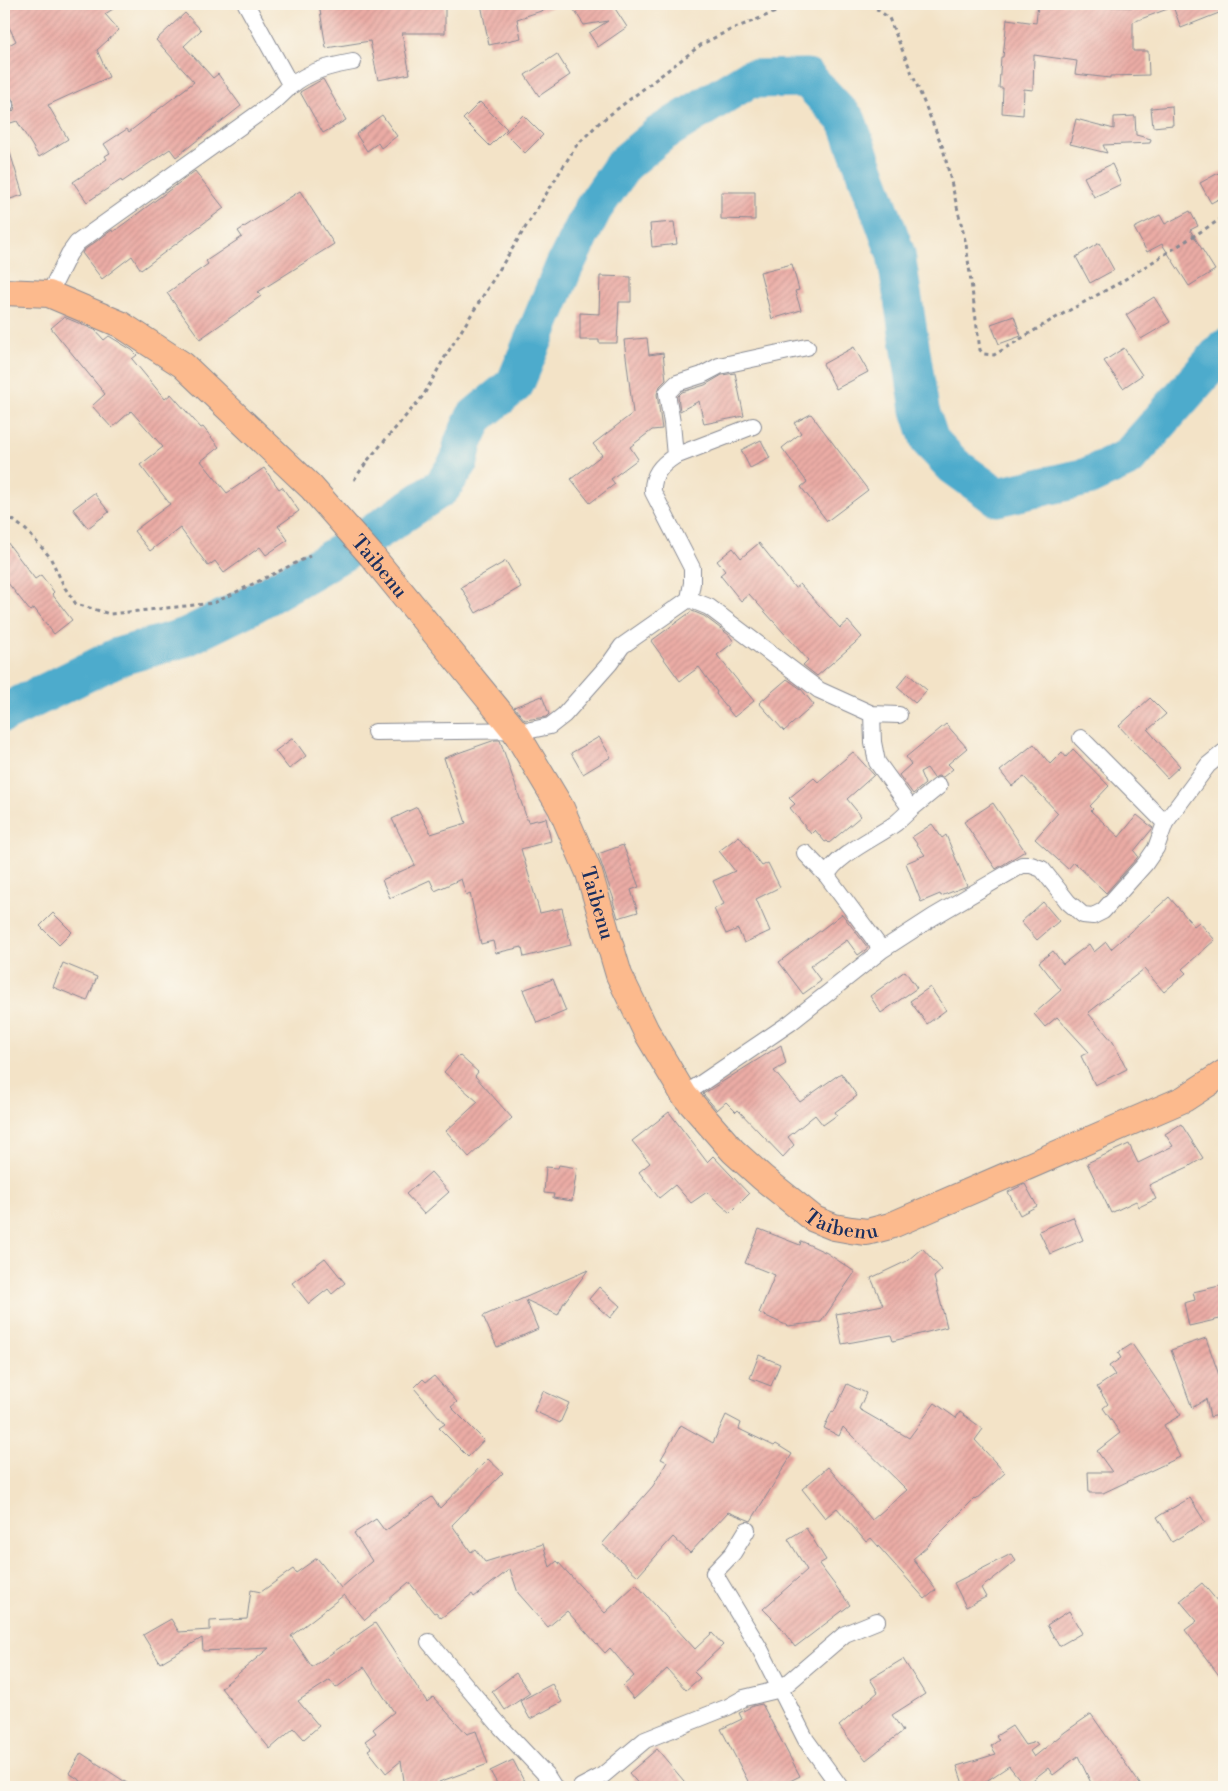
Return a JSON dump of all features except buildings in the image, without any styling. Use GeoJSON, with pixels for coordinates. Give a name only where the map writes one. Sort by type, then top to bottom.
{"type":"FeatureCollection","features":[{"type":"Feature","properties":{"kind":"main road"},"geometry":{"type":"LineString","coordinates":[[4,292],[49,294]]}},
{"type":"Feature","properties":{"kind":"main road","name":"Taibenu"},"geometry":{"type":"LineString","coordinates":[[49,294],[120,324],[183,365],[312,487],[371,555],[515,731],[561,808],[589,873],[619,975],[646,1031],[684,1094],[733,1151],[762,1178],[814,1219],[834,1227],[868,1232],[890,1226],[1184,1099],[1224,1073]]}},
{"type":"Feature","properties":{"kind":"street"},"geometry":{"type":"LineString","coordinates":[[246,4],[291,86]]}},
{"type":"Feature","properties":{"kind":"street"},"geometry":{"type":"LineString","coordinates":[[49,294],[66,264],[69,254],[77,243],[273,103],[302,76],[330,66],[353,62]]}},
{"type":"Feature","properties":{"kind":"street"},"geometry":{"type":"LineString","coordinates":[[674,456],[673,431],[667,393],[677,382],[702,375],[719,366],[807,347]]}},
{"type":"Feature","properties":{"kind":"street"},"geometry":{"type":"LineString","coordinates":[[375,732],[531,730],[550,726],[564,715],[610,663],[622,646],[689,599],[692,584],[692,568],[652,492],[652,481],[662,465],[674,456],[753,426]]}},
{"type":"Feature","properties":{"kind":"street"},"geometry":{"type":"LineString","coordinates":[[689,599],[709,607],[819,690],[872,714],[898,715]]}},
{"type":"Feature","properties":{"kind":"street"},"geometry":{"type":"LineString","coordinates":[[872,714],[873,742],[877,762],[910,810]]}},
{"type":"Feature","properties":{"kind":"street"},"geometry":{"type":"LineString","coordinates":[[1081,738],[1165,822]]}},
{"type":"Feature","properties":{"kind":"street"},"geometry":{"type":"LineString","coordinates":[[684,1094],[790,1023],[882,950],[933,917],[1022,865],[1031,865],[1042,869],[1068,902],[1083,915],[1093,916],[1103,911],[1145,864],[1156,848],[1165,822],[1208,765],[1224,752]]}},
{"type":"Feature","properties":{"kind":"street"},"geometry":{"type":"LineString","coordinates":[[824,873],[861,845],[896,823],[939,786]]}},
{"type":"Feature","properties":{"kind":"street"},"geometry":{"type":"LineString","coordinates":[[805,853],[824,873],[882,950]]}},
{"type":"Feature","properties":{"kind":"street"},"geometry":{"type":"LineString","coordinates":[[746,1530],[733,1553],[714,1573],[761,1651],[806,1740],[840,1787]]}},
{"type":"Feature","properties":{"kind":"street"},"geometry":{"type":"LineString","coordinates":[[582,1787],[602,1776],[646,1740],[744,1698],[781,1689],[845,1634],[877,1622]]}},
{"type":"Feature","properties":{"kind":"street"},"geometry":{"type":"LineString","coordinates":[[429,1642],[501,1727],[547,1776],[554,1787]]}},
{"type":"Feature","properties":{"kind":"path"},"geometry":{"type":"LineString","coordinates":[[354,480],[368,460],[423,396],[445,357],[576,146],[599,123],[702,44],[730,30],[796,4]]}},
{"type":"Feature","properties":{"kind":"path"},"geometry":{"type":"LineString","coordinates":[[870,4],[889,18],[943,148],[966,244],[980,350],[984,354],[994,354],[1119,283],[1224,217]]}},
{"type":"Feature","properties":{"kind":"path"},"geometry":{"type":"LineString","coordinates":[[4,517],[13,520],[26,530],[50,557],[65,588],[76,604],[110,614],[214,603],[310,556]]}},
{"type":"Feature","properties":{"kind":"waterway"},"geometry":{"type":"LineString","coordinates":[[4,713],[118,657],[186,637],[249,606],[362,541],[442,487],[459,462],[463,443],[475,417],[515,384],[564,267],[593,209],[624,164],[660,134],[749,79],[807,78],[847,121],[896,254],[920,410],[930,441],[954,466],[997,497],[1087,477],[1128,458],[1224,349]]}}]}
